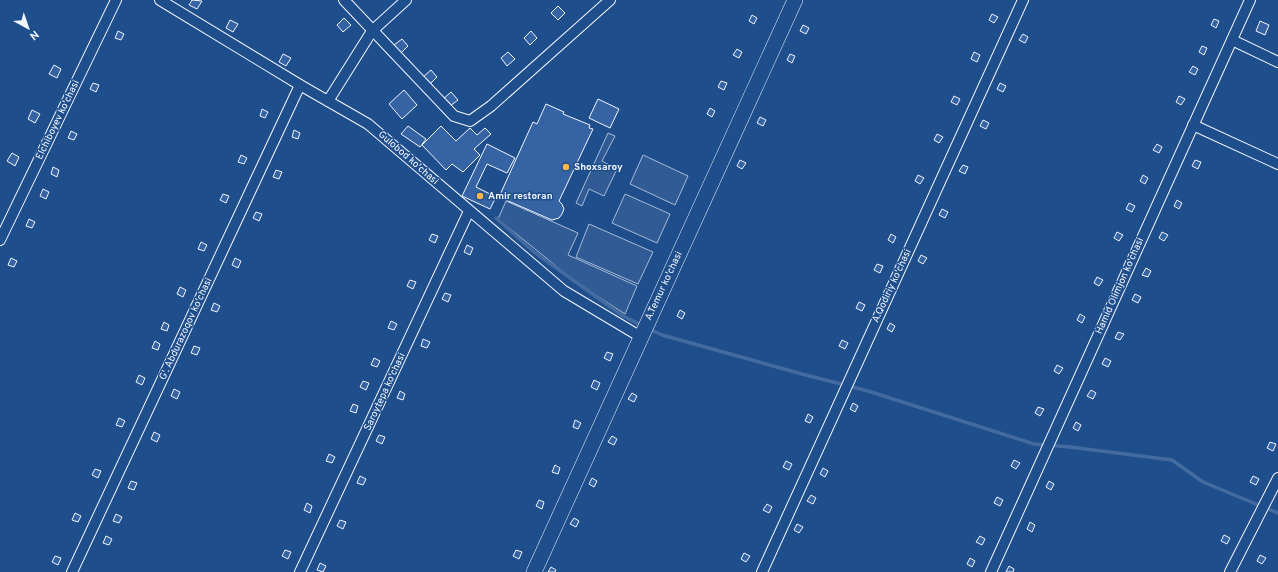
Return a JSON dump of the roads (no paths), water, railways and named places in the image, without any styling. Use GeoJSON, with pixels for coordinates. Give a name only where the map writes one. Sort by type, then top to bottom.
{"type":"FeatureCollection","features":[{"type":"Feature","properties":{"kind":"main road","name":"A.Temur ko'chasi"},"geometry":{"type":"LineString","coordinates":[[534,572],[795,0]]}},
{"type":"Feature","properties":{"kind":"street","name":"Elchiboyev ko'chasi"},"geometry":{"type":"LineString","coordinates":[[0,240],[116,0]]}},
{"type":"Feature","properties":{"kind":"street","name":"Gulobod ko'chasi"},"geometry":{"type":"LineString","coordinates":[[160,0],[300,85],[368,124],[469,212],[564,291],[641,337]]}},
{"type":"Feature","properties":{"kind":"street"},"geometry":{"type":"LineString","coordinates":[[344,0],[454,116],[470,121],[491,106],[610,0]]}},
{"type":"Feature","properties":{"kind":"street"},"geometry":{"type":"LineString","coordinates":[[328,101],[372,31],[406,0]]}},
{"type":"Feature","properties":{"kind":"street","name":"A.Qodiriy ko'chasi"},"geometry":{"type":"LineString","coordinates":[[762,572],[1023,0]]}},
{"type":"Feature","properties":{"kind":"street","name":"Hamid Olimjon ko'chasi"},"geometry":{"type":"LineString","coordinates":[[991,572],[1250,0]]}},
{"type":"Feature","properties":{"kind":"street"},"geometry":{"type":"LineString","coordinates":[[1232,40],[1278,62]]}},
{"type":"Feature","properties":{"kind":"street","name":"G'. Abdurazoqov ko'chasi"},"geometry":{"type":"LineString","coordinates":[[72,572],[300,85]]}},
{"type":"Feature","properties":{"kind":"street"},"geometry":{"type":"LineString","coordinates":[[1193,125],[1278,164]]}},
{"type":"Feature","properties":{"kind":"street","name":"Saroytepa ko'chasi"},"geometry":{"type":"LineString","coordinates":[[300,572],[469,212]]}},
{"type":"Feature","properties":{"kind":"street"},"geometry":{"type":"LineString","coordinates":[[1230,572],[1278,478]]}},
{"type":"Feature","properties":{"kind":"waterway"},"geometry":{"type":"LineString","coordinates":[[496,218],[534,252],[623,316],[643,326]]}},
{"type":"Feature","properties":{"kind":"waterway"},"geometry":{"type":"LineString","coordinates":[[649,329],[662,335],[868,391],[1034,444],[1172,460],[1203,482],[1278,513]]}},
{"type":"Feature","properties":{"kind":"place","name":"Shoxsaroy"},"geometry":{"type":"Point","coordinates":[566,167]}},
{"type":"Feature","properties":{"kind":"place","name":"Amir restoran"},"geometry":{"type":"Point","coordinates":[480,196]}}]}
